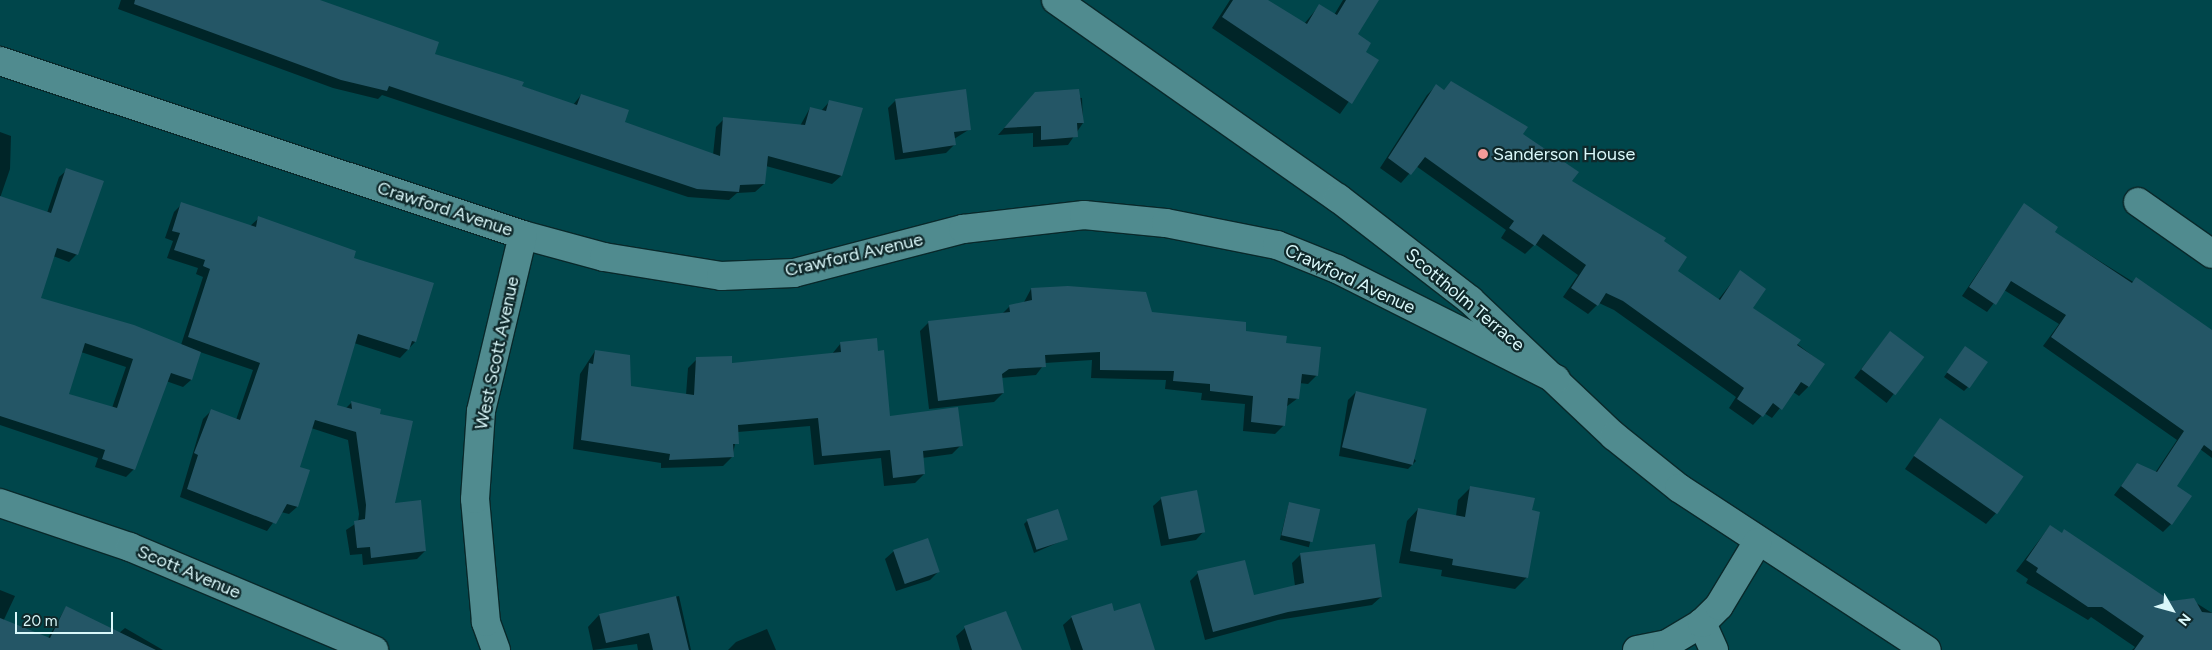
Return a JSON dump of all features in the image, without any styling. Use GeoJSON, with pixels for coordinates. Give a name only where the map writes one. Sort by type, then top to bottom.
{"type":"FeatureCollection","features":[{"type":"Feature","properties":{"kind":"street","name":"Scottholm Terrace"},"geometry":{"type":"LineString","coordinates":[[1056,0],[1338,198],[1470,300],[1556,379],[1614,436],[1757,543],[1927,650]]}},
{"type":"Feature","properties":{"kind":"street","name":"Crawford Avenue"},"geometry":{"type":"LineString","coordinates":[[0,61],[523,235],[604,257],[721,276],[794,273],[963,229],[1084,215],[1166,223],[1277,245],[1328,266],[1556,379]]}},
{"type":"Feature","properties":{"kind":"street"},"geometry":{"type":"LineString","coordinates":[[2138,202],[2212,254]]}},
{"type":"Feature","properties":{"kind":"street","name":"West Scott Avenue"},"geometry":{"type":"LineString","coordinates":[[496,650],[486,622],[476,489],[481,412],[523,235]]}},
{"type":"Feature","properties":{"kind":"street","name":"Scott Avenue"},"geometry":{"type":"LineString","coordinates":[[0,503],[130,547],[374,650]]}},
{"type":"Feature","properties":{"kind":"street"},"geometry":{"type":"LineString","coordinates":[[1636,650],[1668,644],[1702,623],[1719,606],[1757,543]]}},
{"type":"Feature","properties":{"kind":"street"},"geometry":{"type":"LineString","coordinates":[[1702,623],[1714,650]]}},
{"type":"Feature","properties":{"kind":"building"},"geometry":{"type":"Polygon","coordinates":[[[135,0],[320,0],[439,42],[435,54],[524,82],[522,86],[577,105],[581,94],[629,110],[625,122],[720,156],[723,117],[805,125],[810,107],[826,111],[829,100],[863,108],[842,176],[768,156],[765,184],[740,185],[739,192],[697,189],[389,86],[387,91],[341,80],[134,4],[135,0]]]}},
{"type":"Feature","properties":{"kind":"building"},"geometry":{"type":"Polygon","coordinates":[[[1233,0],[1268,0],[1307,24],[1319,4],[1337,15],[1346,0],[1379,0],[1358,34],[1371,43],[1366,52],[1379,60],[1352,104],[1222,17],[1233,0]]]}},
{"type":"Feature","properties":{"kind":"building"},"geometry":{"type":"Polygon","coordinates":[[[1451,81],[1528,127],[1523,134],[1579,172],[1572,181],[1666,238],[1664,241],[1687,257],[1678,271],[1720,300],[1740,270],[1766,289],[1753,308],[1801,340],[1797,345],[1825,364],[1809,387],[1801,382],[1782,410],[1773,403],[1763,417],[1737,399],[1744,388],[1623,301],[1606,293],[1598,306],[1571,288],[1586,265],[1543,234],[1535,246],[1509,228],[1514,221],[1425,157],[1411,175],[1388,158],[1436,84],[1444,90],[1451,81]]]}},
{"type":"Feature","properties":{"kind":"building"},"geometry":{"type":"Polygon","coordinates":[[[966,89],[971,130],[954,132],[956,145],[903,153],[895,99],[966,89]]]}},
{"type":"Feature","properties":{"kind":"building"},"geometry":{"type":"Polygon","coordinates":[[[1079,89],[1084,123],[1077,123],[1078,137],[1041,140],[1041,126],[1004,128],[1035,92],[1079,89]]]}},
{"type":"Feature","properties":{"kind":"building"},"geometry":{"type":"Polygon","coordinates":[[[66,168],[104,181],[78,255],[57,248],[41,298],[134,325],[201,352],[192,380],[171,373],[135,470],[102,459],[105,450],[0,416],[0,196],[51,213],[66,168]],[[85,343],[69,394],[117,408],[133,359],[85,343]]]}},
{"type":"Feature","properties":{"kind":"building"},"geometry":{"type":"Polygon","coordinates":[[[181,202],[256,227],[258,216],[356,251],[354,258],[434,283],[416,342],[412,341],[409,350],[358,334],[337,405],[352,409],[351,401],[381,409],[380,414],[413,421],[395,503],[421,500],[426,551],[371,558],[370,547],[357,548],[354,521],[365,519],[366,505],[356,432],[315,420],[300,467],[310,470],[298,507],[287,504],[276,524],[187,489],[198,455],[194,453],[211,409],[240,420],[260,363],[188,337],[210,269],[203,266],[205,260],[174,250],[180,233],[172,231],[181,202]]]}},
{"type":"Feature","properties":{"kind":"building"},"geometry":{"type":"Polygon","coordinates":[[[2024,203],[2058,227],[2055,232],[2132,283],[2136,277],[2212,330],[2212,451],[2204,445],[2177,486],[2192,496],[2172,525],[2121,486],[2137,463],[2157,472],[2184,431],[2051,337],[2066,315],[2011,281],[1996,305],[1969,287],[2024,203]]]}},
{"type":"Feature","properties":{"kind":"building"},"geometry":{"type":"Polygon","coordinates":[[[1068,286],[1146,292],[1152,312],[1246,322],[1246,331],[1287,336],[1286,343],[1321,347],[1318,376],[1302,374],[1299,399],[1288,398],[1285,426],[1251,422],[1253,396],[1210,391],[1210,384],[1173,381],[1174,371],[1100,370],[1100,352],[1045,355],[1046,367],[1009,369],[1002,374],[1004,393],[938,401],[928,321],[1010,312],[1009,305],[1032,300],[1031,288],[1068,286]]]}},
{"type":"Feature","properties":{"kind":"building"},"geometry":{"type":"Polygon","coordinates":[[[1890,331],[1924,357],[1895,395],[1861,369],[1890,331]]]}},
{"type":"Feature","properties":{"kind":"building"},"geometry":{"type":"Polygon","coordinates":[[[877,338],[878,351],[884,350],[890,416],[958,407],[963,446],[923,451],[925,474],[893,478],[890,450],[822,456],[818,418],[738,425],[739,444],[733,444],[734,457],[669,460],[670,454],[581,440],[589,363],[593,364],[595,350],[630,355],[631,386],[694,395],[696,357],[732,356],[732,363],[841,352],[840,342],[877,338]]]}},
{"type":"Feature","properties":{"kind":"building"},"geometry":{"type":"Polygon","coordinates":[[[1965,346],[1988,362],[1970,388],[1947,372],[1965,346]]]}},
{"type":"Feature","properties":{"kind":"building"},"geometry":{"type":"Polygon","coordinates":[[[1356,391],[1427,409],[1413,465],[1342,447],[1356,391]]]}},
{"type":"Feature","properties":{"kind":"building"},"geometry":{"type":"Polygon","coordinates":[[[1940,418],[2024,477],[1997,514],[1914,456],[1940,418]]]}},
{"type":"Feature","properties":{"kind":"building"},"geometry":{"type":"Polygon","coordinates":[[[1470,486],[1535,498],[1532,510],[1540,512],[1528,578],[1452,565],[1453,559],[1410,551],[1418,508],[1465,517],[1470,486]]]}},
{"type":"Feature","properties":{"kind":"building"},"geometry":{"type":"Polygon","coordinates":[[[1197,490],[1205,532],[1169,539],[1161,497],[1197,490]]]}},
{"type":"Feature","properties":{"kind":"building"},"geometry":{"type":"Polygon","coordinates":[[[1289,502],[1320,509],[1313,542],[1281,535],[1289,502]]]}},
{"type":"Feature","properties":{"kind":"building"},"geometry":{"type":"Polygon","coordinates":[[[1058,509],[1068,539],[1037,550],[1027,519],[1058,509]]]}},
{"type":"Feature","properties":{"kind":"building"},"geometry":{"type":"Polygon","coordinates":[[[2050,525],[2062,533],[2064,529],[2171,601],[2194,598],[2202,612],[2212,613],[2212,650],[2134,650],[2144,636],[2102,607],[2088,607],[2036,572],[2038,568],[2026,560],[2050,525]]]}},
{"type":"Feature","properties":{"kind":"building"},"geometry":{"type":"Polygon","coordinates":[[[928,538],[940,572],[905,584],[893,550],[928,538]]]}},
{"type":"Feature","properties":{"kind":"building"},"geometry":{"type":"Polygon","coordinates":[[[1375,544],[1382,597],[1288,612],[1213,632],[1197,571],[1245,560],[1254,595],[1304,583],[1300,553],[1375,544]]]}},
{"type":"Feature","properties":{"kind":"building"},"geometry":{"type":"Polygon","coordinates":[[[676,596],[689,650],[653,650],[649,633],[606,643],[599,614],[676,596]]]}},
{"type":"Feature","properties":{"kind":"building"},"geometry":{"type":"Polygon","coordinates":[[[1112,603],[1114,611],[1140,603],[1155,650],[1083,650],[1071,616],[1112,603]]]}},
{"type":"Feature","properties":{"kind":"building"},"geometry":{"type":"Polygon","coordinates":[[[66,606],[156,650],[0,650],[0,618],[50,638],[66,606]]]}},
{"type":"Feature","properties":{"kind":"building"},"geometry":{"type":"Polygon","coordinates":[[[1006,611],[1022,650],[972,650],[964,626],[1006,611]]]}},
{"type":"Feature","properties":{"kind":"place","name":"Sanderson House"},"geometry":{"type":"Point","coordinates":[1483,154]}}]}
